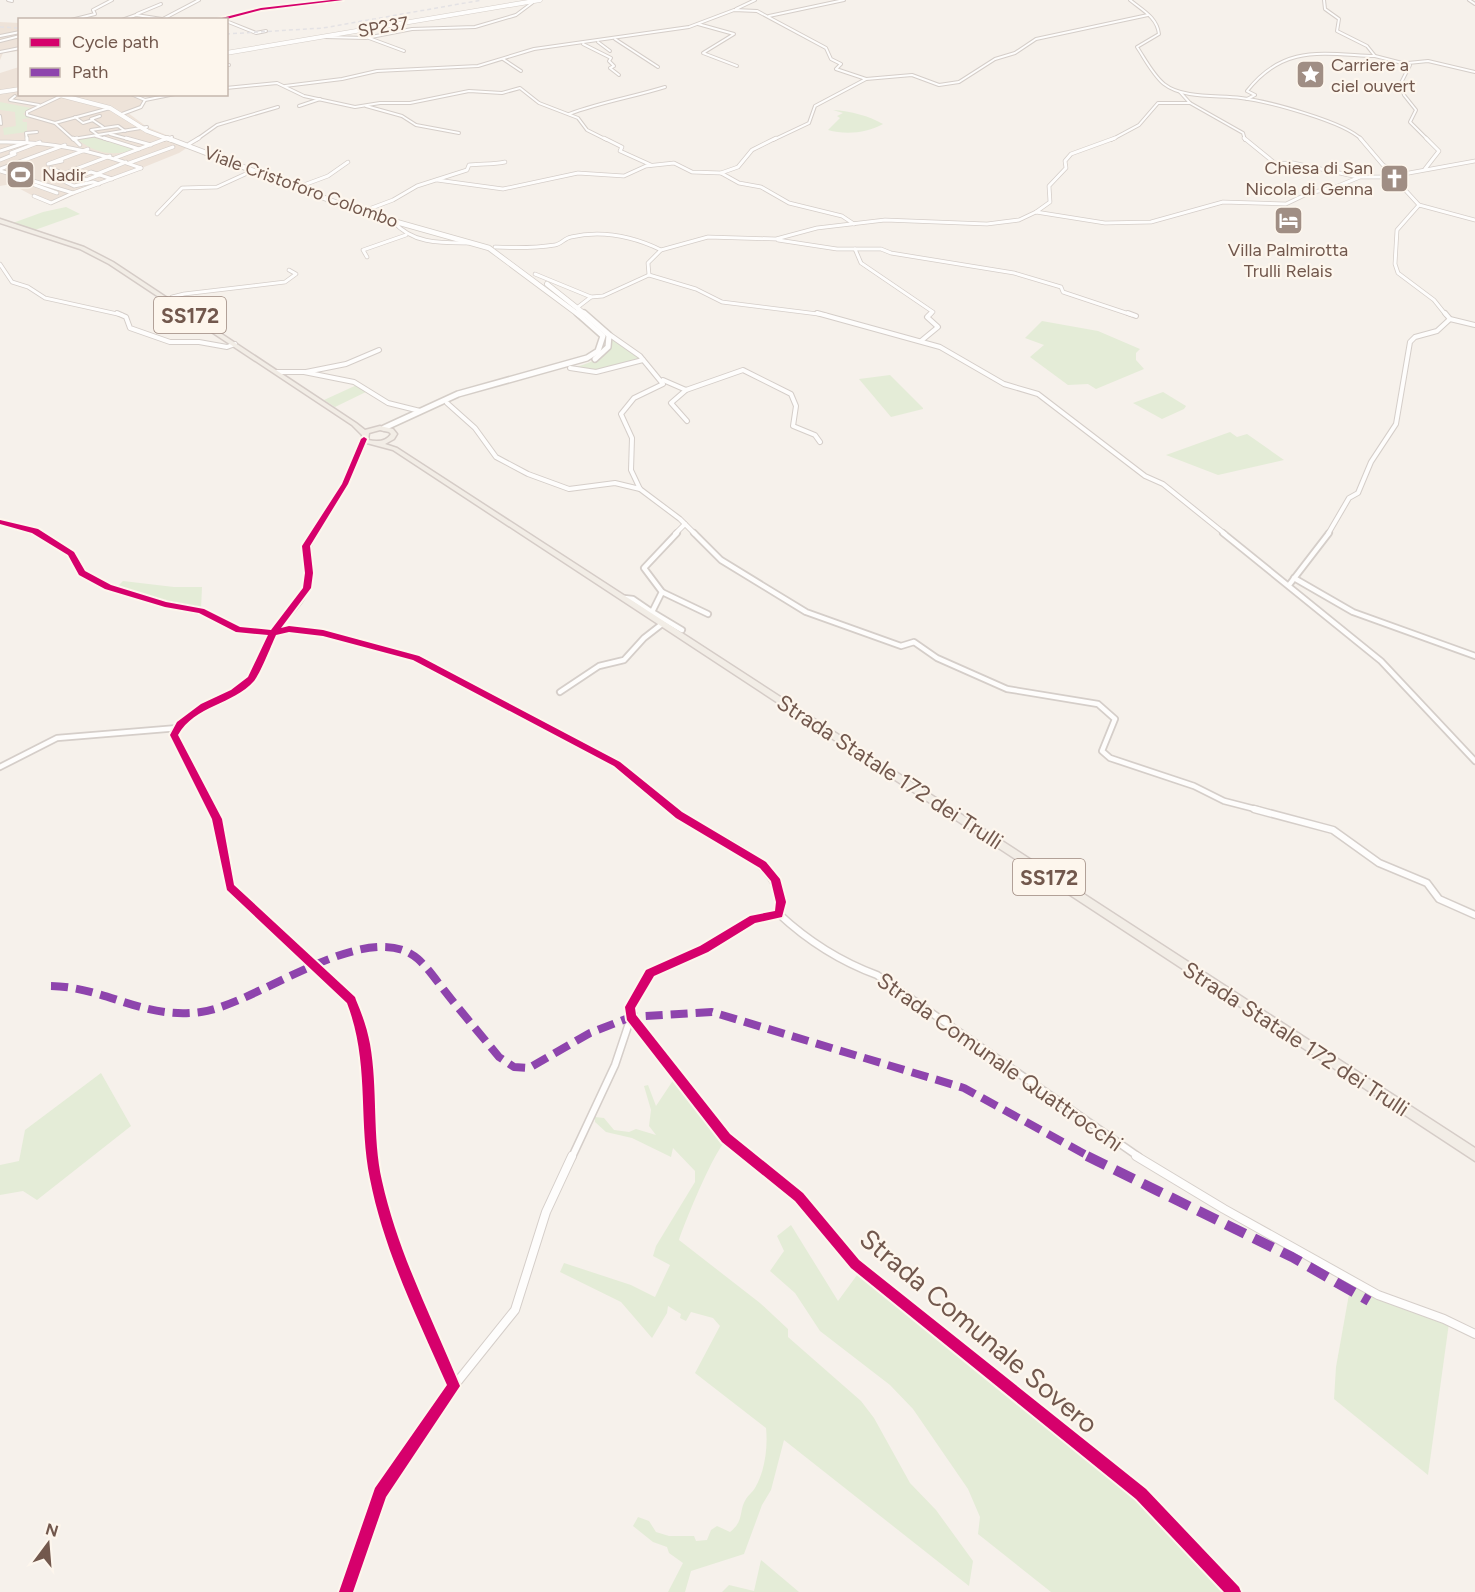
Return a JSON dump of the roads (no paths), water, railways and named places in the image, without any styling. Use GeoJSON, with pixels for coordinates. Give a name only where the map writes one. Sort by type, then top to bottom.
{"type":"FeatureCollection","features":[{"type":"Feature","properties":{"kind":"main road","name":"SP237"},"geometry":{"type":"LineString","coordinates":[[228,53],[538,0]]}},
{"type":"Feature","properties":{"kind":"main road"},"geometry":{"type":"LineString","coordinates":[[0,93],[18,90]]}},
{"type":"Feature","properties":{"kind":"main road","name":"Viale Cristoforo Colombo"},"geometry":{"type":"LineString","coordinates":[[68,96],[93,101],[125,113],[145,128],[172,141],[301,186],[364,211],[493,248],[535,274],[610,335]]}},
{"type":"Feature","properties":{"kind":"main road","name":"Viale Cristoforo Colombo"},"geometry":{"type":"LineString","coordinates":[[88,96],[93,101],[125,113]]}},
{"type":"Feature","properties":{"kind":"main road","name":"Viale Cristoforo Colombo"},"geometry":{"type":"LineString","coordinates":[[239,164],[252,171],[393,221],[493,248],[600,331],[603,336],[602,345],[594,354],[579,361],[476,388],[380,428]]}},
{"type":"Feature","properties":{"kind":"main road","name":"SS172"},"geometry":{"type":"LineString","coordinates":[[0,221],[82,248],[111,263],[354,424],[364,437]]}},
{"type":"Feature","properties":{"kind":"main road"},"geometry":{"type":"LineString","coordinates":[[376,444],[393,436],[402,426],[447,403],[570,368],[600,356],[609,346],[610,335]]}},
{"type":"Feature","properties":{"kind":"main road","name":"SS172"},"geometry":{"type":"LineString","coordinates":[[354,424],[380,428]]}},
{"type":"Feature","properties":{"kind":"main road"},"geometry":{"type":"LineString","coordinates":[[364,437],[380,428],[393,436],[395,448]]}},
{"type":"Feature","properties":{"kind":"main road","name":"Strada Statale 172 dei Trulli"},"geometry":{"type":"LineString","coordinates":[[364,437],[376,444],[395,448],[1475,1155]]}},
{"type":"Feature","properties":{"kind":"street"},"geometry":{"type":"LineString","coordinates":[[8,0],[12,1]]}},
{"type":"Feature","properties":{"kind":"street"},"geometry":{"type":"LineString","coordinates":[[79,18],[95,14],[93,10],[112,0]]}},
{"type":"Feature","properties":{"kind":"street"},"geometry":{"type":"LineString","coordinates":[[164,18],[196,0]]}},
{"type":"Feature","properties":{"kind":"street"},"geometry":{"type":"LineString","coordinates":[[228,19],[261,9],[341,0]]}},
{"type":"Feature","properties":{"kind":"street"},"geometry":{"type":"LineString","coordinates":[[322,37],[368,37],[411,29],[438,30],[475,27],[516,15],[527,4],[538,0]]}},
{"type":"Feature","properties":{"kind":"street"},"geometry":{"type":"LineString","coordinates":[[285,86],[342,79],[377,71],[468,67],[534,49],[655,34],[697,24],[755,0]]}},
{"type":"Feature","properties":{"kind":"street"},"geometry":{"type":"LineString","coordinates":[[769,16],[844,0]]}},
{"type":"Feature","properties":{"kind":"street"},"geometry":{"type":"LineString","coordinates":[[1130,0],[1157,22],[1160,34],[1137,47],[1165,85],[1180,92],[1247,99],[1292,108],[1302,114],[1354,131],[1383,165],[1399,174]]}},
{"type":"Feature","properties":{"kind":"street"},"geometry":{"type":"LineString","coordinates":[[1324,0],[1325,9],[1339,19],[1337,31],[1367,46],[1375,56]]}},
{"type":"Feature","properties":{"kind":"street"},"geometry":{"type":"LineString","coordinates":[[1469,0],[1475,4]]}},
{"type":"Feature","properties":{"kind":"street"},"geometry":{"type":"LineString","coordinates":[[127,18],[161,4]]}},
{"type":"Feature","properties":{"kind":"street"},"geometry":{"type":"LineString","coordinates":[[734,10],[757,11],[769,16],[826,48],[831,59],[841,64],[836,69],[866,79]]}},
{"type":"Feature","properties":{"kind":"street"},"geometry":{"type":"LineString","coordinates":[[135,15],[155,18]]}},
{"type":"Feature","properties":{"kind":"street"},"geometry":{"type":"LineString","coordinates":[[438,180],[503,189],[531,185],[578,173],[622,177],[651,165],[674,164],[692,172],[721,172],[738,167],[753,150],[809,123],[815,106],[866,79],[912,75],[939,85],[959,82],[995,59],[1015,53],[1036,39],[1093,25],[1143,18],[1148,15]]}},
{"type":"Feature","properties":{"kind":"street"},"geometry":{"type":"LineString","coordinates":[[228,22],[256,33],[266,31]]}},
{"type":"Feature","properties":{"kind":"street"},"geometry":{"type":"LineString","coordinates":[[697,24],[734,34],[703,53],[736,66]]}},
{"type":"Feature","properties":{"kind":"street"},"geometry":{"type":"LineString","coordinates":[[0,36],[18,34]]}},
{"type":"Feature","properties":{"kind":"street"},"geometry":{"type":"LineString","coordinates":[[0,41],[18,35]]}},
{"type":"Feature","properties":{"kind":"street"},"geometry":{"type":"LineString","coordinates":[[368,37],[404,51]]}},
{"type":"Feature","properties":{"kind":"street"},"geometry":{"type":"LineString","coordinates":[[615,39],[658,67]]}},
{"type":"Feature","properties":{"kind":"street"},"geometry":{"type":"LineString","coordinates":[[598,42],[610,51]]}},
{"type":"Feature","properties":{"kind":"street"},"geometry":{"type":"LineString","coordinates":[[584,44],[611,58],[609,61],[614,66],[610,68],[619,75]]}},
{"type":"Feature","properties":{"kind":"street"},"geometry":{"type":"LineString","coordinates":[[0,53],[18,50]]}},
{"type":"Feature","properties":{"kind":"street"},"geometry":{"type":"LineString","coordinates":[[1247,99],[1255,95],[1247,91],[1254,80],[1289,57],[1314,54],[1375,56],[1408,63],[1428,61],[1475,72]]}},
{"type":"Feature","properties":{"kind":"street"},"geometry":{"type":"LineString","coordinates":[[503,59],[521,71]]}},
{"type":"Feature","properties":{"kind":"street"},"geometry":{"type":"LineString","coordinates":[[1408,63],[1410,65],[1401,83],[1404,95],[1416,110],[1410,122],[1438,151],[1425,169]]}},
{"type":"Feature","properties":{"kind":"street"},"geometry":{"type":"LineString","coordinates":[[228,88],[270,83],[285,86],[304,96],[352,107],[380,103],[413,103],[469,91],[502,93],[518,88],[539,103],[578,118],[592,133],[622,147],[620,151],[651,165]]}},
{"type":"Feature","properties":{"kind":"street"},"geometry":{"type":"LineString","coordinates":[[569,114],[602,102],[630,98],[665,87]]}},
{"type":"Feature","properties":{"kind":"street"},"geometry":{"type":"LineString","coordinates":[[1180,92],[1190,103],[1243,133],[1243,138],[1251,142],[1257,151],[1276,164],[1293,163],[1360,177],[1387,177],[1475,161]]}},
{"type":"Feature","properties":{"kind":"street"},"geometry":{"type":"LineString","coordinates":[[15,96],[10,100],[41,105]]}},
{"type":"Feature","properties":{"kind":"street"},"geometry":{"type":"LineString","coordinates":[[34,196],[51,203],[141,168],[81,146],[55,123],[46,120],[48,117],[38,118],[27,115],[27,112],[61,96]]}},
{"type":"Feature","properties":{"kind":"street"},"geometry":{"type":"LineString","coordinates":[[136,96],[145,100],[165,96]]}},
{"type":"Feature","properties":{"kind":"street"},"geometry":{"type":"LineString","coordinates":[[299,106],[322,99]]}},
{"type":"Feature","properties":{"kind":"street"},"geometry":{"type":"LineString","coordinates":[[125,113],[141,107],[145,100]]}},
{"type":"Feature","properties":{"kind":"street"},"geometry":{"type":"LineString","coordinates":[[776,239],[817,228],[885,220],[987,224],[1019,220],[1050,202],[1049,186],[1066,168],[1065,161],[1071,154],[1133,131],[1147,119],[1158,104],[1190,103]]}},
{"type":"Feature","properties":{"kind":"street"},"geometry":{"type":"LineString","coordinates":[[366,106],[402,116],[416,125],[459,133]]}},
{"type":"Feature","properties":{"kind":"street"},"geometry":{"type":"LineString","coordinates":[[188,145],[212,131],[217,125],[278,107]]}},
{"type":"Feature","properties":{"kind":"street"},"geometry":{"type":"LineString","coordinates":[[55,123],[110,108]]}},
{"type":"Feature","properties":{"kind":"street"},"geometry":{"type":"LineString","coordinates":[[93,120],[91,118],[100,116]]}},
{"type":"Feature","properties":{"kind":"street"},"geometry":{"type":"LineString","coordinates":[[75,117],[83,123],[93,120]]}},
{"type":"Feature","properties":{"kind":"street"},"geometry":{"type":"LineString","coordinates":[[93,120],[106,129],[118,126],[125,131]]}},
{"type":"Feature","properties":{"kind":"street"},"geometry":{"type":"LineString","coordinates":[[103,127],[92,130],[96,135],[140,149]]}},
{"type":"Feature","properties":{"kind":"street"},"geometry":{"type":"LineString","coordinates":[[0,170],[67,145],[74,140],[145,128]]}},
{"type":"Feature","properties":{"kind":"street"},"geometry":{"type":"LineString","coordinates":[[28,141],[26,133],[37,132]]}},
{"type":"Feature","properties":{"kind":"street"},"geometry":{"type":"LineString","coordinates":[[108,134],[151,145]]}},
{"type":"Feature","properties":{"kind":"street"},"geometry":{"type":"LineString","coordinates":[[0,142],[28,141],[81,146]]}},
{"type":"Feature","properties":{"kind":"street"},"geometry":{"type":"LineString","coordinates":[[0,151],[28,141]]}},
{"type":"Feature","properties":{"kind":"street"},"geometry":{"type":"LineString","coordinates":[[115,158],[151,145],[172,141]]}},
{"type":"Feature","properties":{"kind":"street"},"geometry":{"type":"LineString","coordinates":[[112,179],[98,174],[91,172],[78,177],[86,180],[98,174],[128,163],[172,141]]}},
{"type":"Feature","properties":{"kind":"street"},"geometry":{"type":"LineString","coordinates":[[0,160],[42,142]]}},
{"type":"Feature","properties":{"kind":"street"},"geometry":{"type":"LineString","coordinates":[[37,156],[53,162],[88,149]]}},
{"type":"Feature","properties":{"kind":"street"},"geometry":{"type":"LineString","coordinates":[[13,153],[27,159]]}},
{"type":"Feature","properties":{"kind":"street"},"geometry":{"type":"LineString","coordinates":[[55,177],[110,156]]}},
{"type":"Feature","properties":{"kind":"street"},"geometry":{"type":"LineString","coordinates":[[301,186],[327,176],[348,162]]}},
{"type":"Feature","properties":{"kind":"street"},"geometry":{"type":"LineString","coordinates":[[364,211],[393,200],[417,186],[467,170],[469,165],[480,163],[491,166],[505,162]]}},
{"type":"Feature","properties":{"kind":"street"},"geometry":{"type":"LineString","coordinates":[[70,164],[80,167]]}},
{"type":"Feature","properties":{"kind":"street"},"geometry":{"type":"LineString","coordinates":[[46,184],[69,176],[51,168]]}},
{"type":"Feature","properties":{"kind":"street"},"geometry":{"type":"LineString","coordinates":[[0,170],[46,184],[56,191]]}},
{"type":"Feature","properties":{"kind":"street"},"geometry":{"type":"LineString","coordinates":[[157,214],[161,207],[182,188],[217,187],[252,171]]}},
{"type":"Feature","properties":{"kind":"street"},"geometry":{"type":"LineString","coordinates":[[721,172],[739,183],[761,188],[789,202],[842,216],[854,224]]}},
{"type":"Feature","properties":{"kind":"street"},"geometry":{"type":"LineString","coordinates":[[1397,181],[1399,174]]}},
{"type":"Feature","properties":{"kind":"street"},"geometry":{"type":"LineString","coordinates":[[1036,212],[1104,223],[1150,222],[1223,202],[1286,204],[1309,193],[1333,188],[1360,177]]}},
{"type":"Feature","properties":{"kind":"street"},"geometry":{"type":"LineString","coordinates":[[1387,177],[1397,181],[1419,205],[1475,220]]}},
{"type":"Feature","properties":{"kind":"street"},"geometry":{"type":"LineString","coordinates":[[59,179],[74,186],[93,182],[99,184]]}},
{"type":"Feature","properties":{"kind":"street"},"geometry":{"type":"LineString","coordinates":[[32,184],[50,191],[73,193]]}},
{"type":"Feature","properties":{"kind":"street"},"geometry":{"type":"LineString","coordinates":[[1419,205],[1397,230],[1395,264],[1398,273],[1434,300],[1450,319],[1475,325]]}},
{"type":"Feature","properties":{"kind":"street"},"geometry":{"type":"LineString","coordinates":[[393,221],[403,233],[435,243],[471,243]]}},
{"type":"Feature","properties":{"kind":"street"},"geometry":{"type":"LineString","coordinates":[[368,257],[363,250],[408,235]]}},
{"type":"Feature","properties":{"kind":"street"},"geometry":{"type":"LineString","coordinates":[[493,248],[525,248],[559,243],[570,237],[619,235],[640,240],[661,250]]}},
{"type":"Feature","properties":{"kind":"street"},"geometry":{"type":"LineString","coordinates":[[649,276],[648,263],[661,250],[708,237],[776,239],[827,248],[881,249],[891,253],[1014,273],[1061,287],[1063,292],[1136,316]]}},
{"type":"Feature","properties":{"kind":"street"},"geometry":{"type":"LineString","coordinates":[[855,249],[861,263],[933,312],[927,317],[938,327],[921,341]]}},
{"type":"Feature","properties":{"kind":"street"},"geometry":{"type":"LineString","coordinates":[[0,264],[12,282],[28,287],[45,298],[121,314],[126,317],[130,328],[152,336],[171,342],[198,342],[227,347],[235,344]]}},
{"type":"Feature","properties":{"kind":"street"},"geometry":{"type":"LineString","coordinates":[[176,305],[178,304],[172,297],[184,294],[285,282],[296,274],[289,270]]}},
{"type":"Feature","properties":{"kind":"street"},"geometry":{"type":"LineString","coordinates":[[535,274],[591,297],[603,296],[649,276],[696,289],[722,302],[823,314],[940,347],[1004,384],[1038,394],[1145,476],[1163,484],[1380,661],[1475,761]]}},
{"type":"Feature","properties":{"kind":"street"},"geometry":{"type":"LineString","coordinates":[[578,307],[591,297]]}},
{"type":"Feature","properties":{"kind":"street"},"geometry":{"type":"LineString","coordinates":[[1289,585],[1333,528],[1349,498],[1358,493],[1371,462],[1392,433],[1399,417],[1404,369],[1410,342],[1416,337],[1437,331],[1450,319]]}},
{"type":"Feature","properties":{"kind":"street"},"geometry":{"type":"LineString","coordinates":[[610,335],[643,360],[663,380],[686,390]]}},
{"type":"Feature","properties":{"kind":"street"},"geometry":{"type":"LineString","coordinates":[[278,372],[304,372],[346,364],[379,350]]}},
{"type":"Feature","properties":{"kind":"street"},"geometry":{"type":"LineString","coordinates":[[570,368],[596,372],[643,360]]}},
{"type":"Feature","properties":{"kind":"street"},"geometry":{"type":"LineString","coordinates":[[687,421],[670,403],[686,390],[733,373],[747,371],[788,391],[795,406],[793,426],[815,435],[820,442]]}},
{"type":"Feature","properties":{"kind":"street"},"geometry":{"type":"LineString","coordinates":[[304,372],[354,382],[388,403],[420,411]]}},
{"type":"Feature","properties":{"kind":"street"},"geometry":{"type":"LineString","coordinates":[[640,489],[631,470],[632,438],[621,414],[625,405],[638,394],[663,384],[663,380]]}},
{"type":"Feature","properties":{"kind":"street"},"geometry":{"type":"LineString","coordinates":[[447,403],[475,428],[496,457],[528,474],[569,489],[615,483],[640,489],[685,524],[721,560],[806,612],[901,646],[914,642],[937,658],[1007,689],[1098,704],[1114,719],[1102,751],[1110,758],[1194,786],[1224,801],[1334,830],[1379,862],[1427,883],[1439,899],[1475,915]]}},
{"type":"Feature","properties":{"kind":"street"},"geometry":{"type":"LineString","coordinates":[[413,408],[434,405]]}},
{"type":"Feature","properties":{"kind":"street"},"geometry":{"type":"LineString","coordinates":[[364,437],[345,484],[306,546],[309,573],[307,588],[273,633],[251,680],[234,692],[204,706],[178,728],[174,735],[182,755],[217,819],[230,888],[251,910],[313,962],[351,1000],[357,1014],[366,1052],[367,1105],[376,1179],[396,1250],[454,1386]]}},
{"type":"Feature","properties":{"kind":"street"},"geometry":{"type":"LineString","coordinates":[[360,451],[376,444]]}},
{"type":"Feature","properties":{"kind":"street"},"geometry":{"type":"LineString","coordinates":[[0,522],[34,531],[71,554],[82,573],[108,587],[165,604],[201,611],[238,630],[273,633],[289,629],[323,633],[416,658],[617,764],[679,815],[763,865],[775,879],[781,902],[779,914],[753,919],[704,949],[650,973],[630,1007],[631,1017],[615,1065],[546,1212],[515,1310],[454,1386],[380,1493],[346,1592]]}},
{"type":"Feature","properties":{"kind":"street"},"geometry":{"type":"LineString","coordinates":[[685,524],[644,568],[663,592],[708,614]]}},
{"type":"Feature","properties":{"kind":"street"},"geometry":{"type":"LineString","coordinates":[[1294,578],[1359,615],[1475,656]]}},
{"type":"Feature","properties":{"kind":"street"},"geometry":{"type":"LineString","coordinates":[[652,612],[663,592]]}},
{"type":"Feature","properties":{"kind":"street"},"geometry":{"type":"LineString","coordinates":[[624,598],[633,599],[682,630]]}},
{"type":"Feature","properties":{"kind":"street"},"geometry":{"type":"LineString","coordinates":[[560,692],[599,666],[624,660],[644,638],[655,632],[662,624]]}},
{"type":"Feature","properties":{"kind":"street"},"geometry":{"type":"LineString","coordinates":[[0,767],[57,738],[178,728]]}},
{"type":"Feature","properties":{"kind":"street","name":"Strada Comunale Quattrocchi"},"geometry":{"type":"LineString","coordinates":[[779,914],[808,942],[843,963],[877,975],[1112,1141],[1214,1203],[1378,1295],[1444,1319],[1475,1334]]}},
{"type":"Feature","properties":{"kind":"street","name":"Strada Comunale Sovero"},"geometry":{"type":"LineString","coordinates":[[631,1017],[726,1138],[799,1197],[855,1264],[1141,1494],[1234,1592]]}},
{"type":"Feature","properties":{"kind":"railway"},"geometry":{"type":"LineString","coordinates":[[228,34],[323,28],[482,0]]}},
{"type":"Feature","properties":{"kind":"railway"},"geometry":{"type":"LineString","coordinates":[[0,27],[18,28]]}},
{"type":"Feature","properties":{"kind":"place","name":"Carriere a ciel ouvert"},"geometry":{"type":"Point","coordinates":[1310,75]}},
{"type":"Feature","properties":{"kind":"place","name":"Nadir"},"geometry":{"type":"Point","coordinates":[21,175]}},
{"type":"Feature","properties":{"kind":"place","name":"Chiesa di San Nicola di Genna"},"geometry":{"type":"Point","coordinates":[1394,178]}},
{"type":"Feature","properties":{"kind":"place","name":"Villa Palmirotta Trulli Relais"},"geometry":{"type":"Point","coordinates":[1288,221]}}]}
